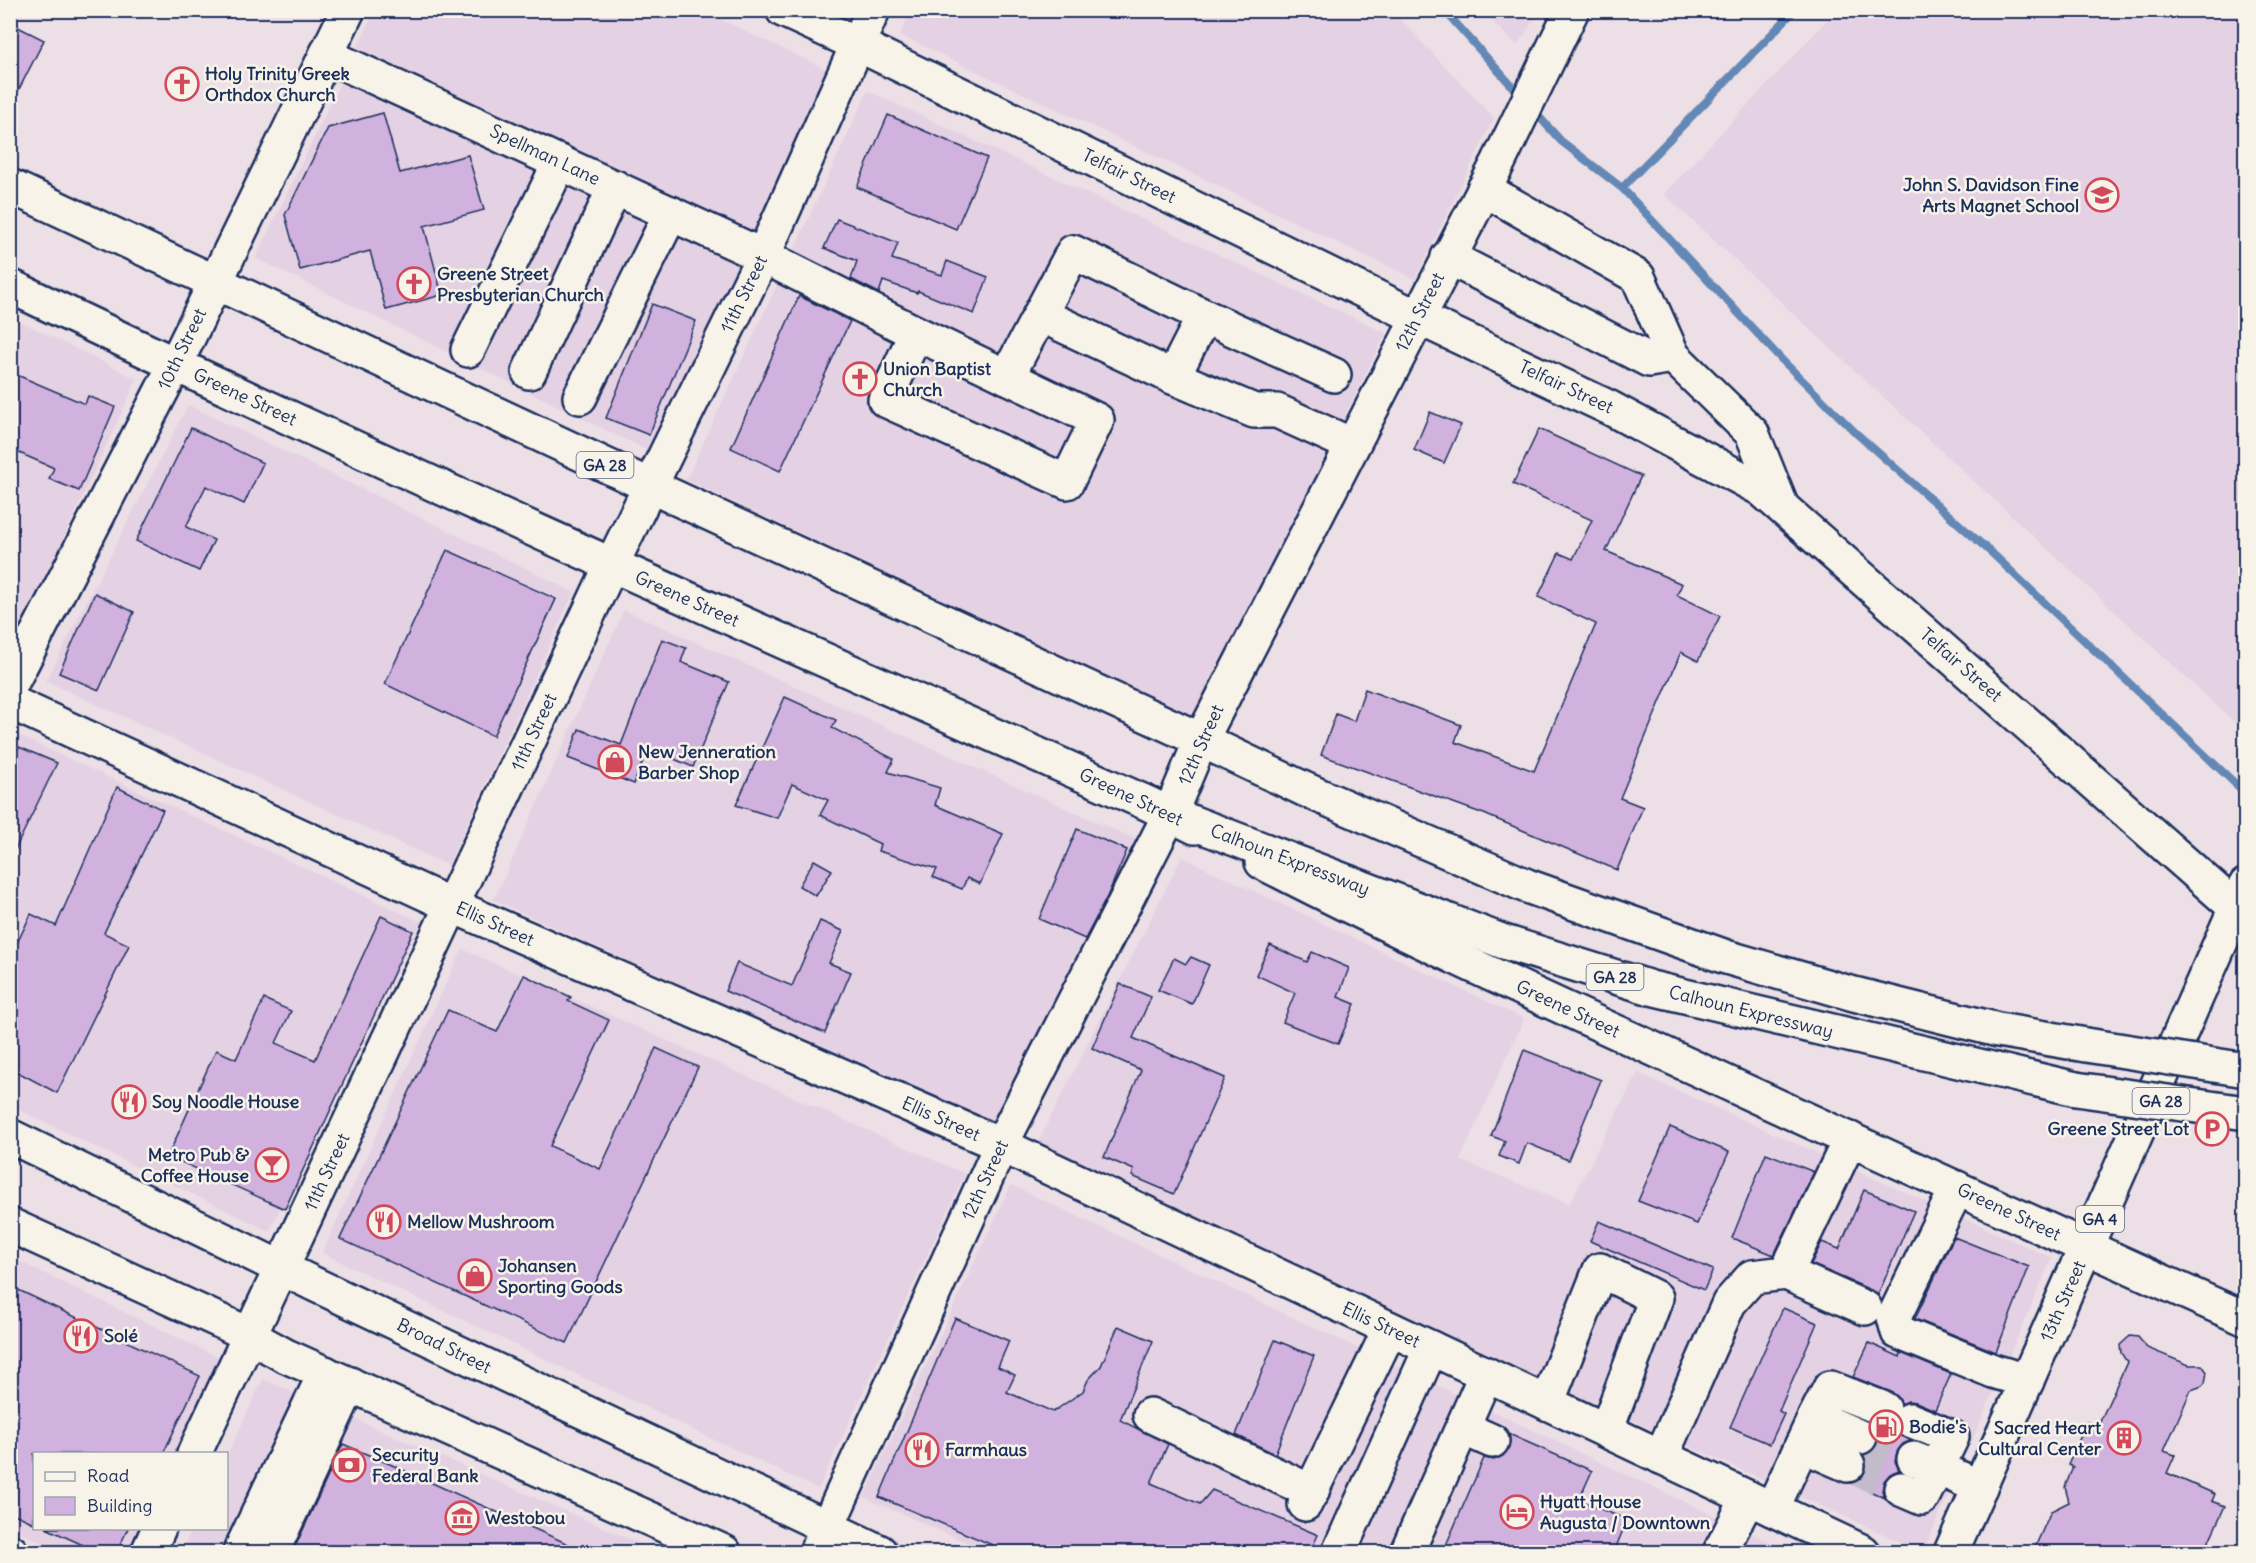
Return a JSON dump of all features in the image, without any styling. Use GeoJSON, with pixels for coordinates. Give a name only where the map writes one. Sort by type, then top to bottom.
{"type":"FeatureCollection","features":[{"type":"Feature","properties":{"kind":"main road","name":"10th Street"},"geometry":{"type":"LineString","coordinates":[[10,686],[175,365],[348,10]]}},
{"type":"Feature","properties":{"kind":"main road","name":"Telfair Street"},"geometry":{"type":"LineString","coordinates":[[783,10],[1610,408],[1761,489],[2242,905]]}},
{"type":"Feature","properties":{"kind":"main road","name":"11th Street"},"geometry":{"type":"LineString","coordinates":[[195,1452],[611,566],[763,256],[873,10]]}},
{"type":"Feature","properties":{"kind":"main road","name":"12th Street"},"geometry":{"type":"LineString","coordinates":[[821,1541],[1001,1145],[1170,814],[1201,740],[1491,175],[1572,10]]}},
{"type":"Feature","properties":{"kind":"main road","name":"Spellman Lane"},"geometry":{"type":"LineString","coordinates":[[326,55],[763,256],[1097,420],[1067,482],[885,400],[916,333]]}},
{"type":"Feature","properties":{"kind":"main road"},"geometry":{"type":"LineString","coordinates":[[468,350],[560,162]]}},
{"type":"Feature","properties":{"kind":"main road"},"geometry":{"type":"LineString","coordinates":[[1491,175],[1638,277],[1673,356],[1752,434],[1782,507]]}},
{"type":"Feature","properties":{"kind":"main road","name":"GA 28"},"geometry":{"type":"LineString","coordinates":[[10,186],[1304,789],[1527,886],[1726,957],[1850,993],[1998,1030],[2246,1070]]}},
{"type":"Feature","properties":{"kind":"main road"},"geometry":{"type":"LineString","coordinates":[[529,372],[615,188]]}},
{"type":"Feature","properties":{"kind":"main road"},"geometry":{"type":"LineString","coordinates":[[580,397],[671,213]]}},
{"type":"Feature","properties":{"kind":"main road"},"geometry":{"type":"LineString","coordinates":[[1007,377],[1073,252],[1204,316],[1334,375]]}},
{"type":"Feature","properties":{"kind":"main road"},"geometry":{"type":"LineString","coordinates":[[1448,257],[1649,360],[1673,356]]}},
{"type":"Feature","properties":{"kind":"main road","name":"Greene Street"},"geometry":{"type":"LineString","coordinates":[[10,286],[175,365],[611,566],[1170,814],[1360,912],[2087,1248],[2246,1318]]}},
{"type":"Feature","properties":{"kind":"main road"},"geometry":{"type":"LineString","coordinates":[[1041,315],[1173,377],[1254,411],[1264,425],[1347,454]]}},
{"type":"Feature","properties":{"kind":"main road"},"geometry":{"type":"LineString","coordinates":[[1173,377],[1204,316]]}},
{"type":"Feature","properties":{"kind":"main road","name":"Ellis Street"},"geometry":{"type":"LineString","coordinates":[[10,702],[453,906],[1001,1145],[1863,1552]]}},
{"type":"Feature","properties":{"kind":"main road","name":"Calhoun Expressway"},"geometry":{"type":"LineString","coordinates":[[1170,814],[1504,942],[1651,988],[2076,1089],[2246,1113]]}},
{"type":"Feature","properties":{"kind":"main road","name":"13th Street"},"geometry":{"type":"LineString","coordinates":[[1951,1552],[2242,905]]}},
{"type":"Feature","properties":{"kind":"main road","name":"Broad Street"},"geometry":{"type":"LineString","coordinates":[[10,1136],[281,1268],[821,1541],[880,1552]]}},
{"type":"Feature","properties":{"kind":"main road"},"geometry":{"type":"LineString","coordinates":[[1786,1273],[1850,1139]]}},
{"type":"Feature","properties":{"kind":"main road"},"geometry":{"type":"LineString","coordinates":[[1957,1188],[1894,1317],[1898,1332],[1993,1371],[2027,1382]]}},
{"type":"Feature","properties":{"kind":"main road"},"geometry":{"type":"LineString","coordinates":[[10,1225],[249,1336],[284,1355],[724,1552]]}},
{"type":"Feature","properties":{"kind":"main road"},"geometry":{"type":"LineString","coordinates":[[1547,1403],[1600,1270],[1656,1298],[1606,1431]]}},
{"type":"Feature","properties":{"kind":"main road"},"geometry":{"type":"LineString","coordinates":[[1661,1457],[1729,1303],[1752,1277],[1786,1273],[1865,1308]]}},
{"type":"Feature","properties":{"kind":"main road"},"geometry":{"type":"LineString","coordinates":[[1150,1415],[1309,1498],[1390,1329]]}},
{"type":"Feature","properties":{"kind":"main road"},"geometry":{"type":"LineString","coordinates":[[1339,1552],[1431,1348]]}},
{"type":"Feature","properties":{"kind":"main road"},"geometry":{"type":"LineString","coordinates":[[1407,1552],[1477,1434],[1486,1374]]}},
{"type":"Feature","properties":{"kind":"main road"},"geometry":{"type":"LineString","coordinates":[[240,1552],[337,1379]]}},
{"type":"Feature","properties":{"kind":"main road"},"geometry":{"type":"LineString","coordinates":[[272,1552],[337,1379]]}},
{"type":"Feature","properties":{"kind":"main road"},"geometry":{"type":"LineString","coordinates":[[1720,1552],[1760,1504],[1808,1431],[1830,1388],[1952,1437],[1926,1463],[1922,1498],[1901,1489]]}},
{"type":"Feature","properties":{"kind":"main road"},"geometry":{"type":"LineString","coordinates":[[1358,1396],[1400,1417]]}},
{"type":"Feature","properties":{"kind":"main road"},"geometry":{"type":"LineString","coordinates":[[1808,1431],[1854,1451]]}},
{"type":"Feature","properties":{"kind":"main road"},"geometry":{"type":"LineString","coordinates":[[1926,1463],[1980,1487]]}},
{"type":"Feature","properties":{"kind":"main road"},"geometry":{"type":"LineString","coordinates":[[148,1552],[158,1530]]}},
{"type":"Feature","properties":{"kind":"shaded area"},"geometry":{"type":"Polygon","coordinates":[[[912,10],[1392,11],[1494,118],[1415,279],[900,35],[912,10]]]}},
{"type":"Feature","properties":{"kind":"shaded area"},"geometry":{"type":"Polygon","coordinates":[[[375,11],[702,11],[830,71],[649,451],[256,258],[375,11]]]}},
{"type":"Feature","properties":{"kind":"shaded area"},"geometry":{"type":"Polygon","coordinates":[[[1482,11],[1540,11],[1517,45],[1482,11]]]}},
{"type":"Feature","properties":{"kind":"shaded area"},"geometry":{"type":"Polygon","coordinates":[[[1836,11],[2245,11],[2245,732],[1664,194],[1836,11]]]}},
{"type":"Feature","properties":{"kind":"shaded area"},"geometry":{"type":"Polygon","coordinates":[[[868,91],[1386,333],[1195,718],[686,480],[868,91]]]}},
{"type":"Feature","properties":{"kind":"shaded area"},"geometry":{"type":"Polygon","coordinates":[[[11,317],[137,379],[11,651],[11,317]]]}},
{"type":"Feature","properties":{"kind":"shaded area"},"geometry":{"type":"Polygon","coordinates":[[[188,405],[574,592],[448,865],[46,681],[188,405]]]}},
{"type":"Feature","properties":{"kind":"shaded area"},"geometry":{"type":"Polygon","coordinates":[[[624,610],[1139,841],[995,1127],[494,900],[624,610]]]}},
{"type":"Feature","properties":{"kind":"shaded area"},"geometry":{"type":"Polygon","coordinates":[[[15,734],[421,922],[269,1231],[11,1106],[10,744],[15,734]]]}},
{"type":"Feature","properties":{"kind":"shaded area"},"geometry":{"type":"Polygon","coordinates":[[[1182,857],[1524,1019],[1460,1160],[1569,1204],[1638,1073],[2052,1258],[1923,1552],[1034,1150],[1182,857]]]}},
{"type":"Feature","properties":{"kind":"shaded area"},"geometry":{"type":"Polygon","coordinates":[[[462,949],[965,1174],[818,1489],[322,1253],[462,949]]]}},
{"type":"Feature","properties":{"kind":"shaded area"},"geometry":{"type":"Polygon","coordinates":[[[1011,1185],[1791,1552],[988,1552],[864,1497],[1011,1185]]]}},
{"type":"Feature","properties":{"kind":"shaded area"},"geometry":{"type":"Polygon","coordinates":[[[10,1257],[226,1361],[180,1452],[33,1452],[33,1530],[140,1530],[129,1552],[62,1552],[11,1528],[10,1257]]]}},
{"type":"Feature","properties":{"kind":"shaded area"},"geometry":{"type":"Polygon","coordinates":[[[263,1379],[659,1552],[181,1552],[192,1530],[228,1530],[228,1454],[263,1379]]]}},
{"type":"Feature","properties":{"kind":"building"},"geometry":{"type":"Polygon","coordinates":[[[10,23],[44,40],[10,107],[10,23]]]}},
{"type":"Feature","properties":{"kind":"building"},"geometry":{"type":"Polygon","coordinates":[[[383,113],[400,173],[468,155],[484,210],[424,226],[442,295],[386,310],[370,251],[300,270],[285,215],[328,128],[383,113]]]}},
{"type":"Feature","properties":{"kind":"building"},"geometry":{"type":"Polygon","coordinates":[[[888,115],[987,158],[956,229],[857,187],[888,115]]]}},
{"type":"Feature","properties":{"kind":"building"},"geometry":{"type":"Polygon","coordinates":[[[837,219],[898,243],[892,259],[942,275],[947,261],[988,277],[974,314],[918,291],[917,293],[883,281],[879,293],[851,279],[857,261],[824,248],[837,219]]]}},
{"type":"Feature","properties":{"kind":"building"},"geometry":{"type":"Polygon","coordinates":[[[799,296],[850,321],[780,471],[731,448],[799,296]]]}},
{"type":"Feature","properties":{"kind":"building"},"geometry":{"type":"Polygon","coordinates":[[[652,304],[696,321],[649,435],[606,418],[652,304]]]}},
{"type":"Feature","properties":{"kind":"building"},"geometry":{"type":"Polygon","coordinates":[[[10,372],[85,404],[88,396],[115,407],[79,491],[49,479],[54,468],[10,449],[10,372]]]}},
{"type":"Feature","properties":{"kind":"building"},"geometry":{"type":"Polygon","coordinates":[[[1430,412],[1461,425],[1444,463],[1414,450],[1430,412]]]}},
{"type":"Feature","properties":{"kind":"building"},"geometry":{"type":"Polygon","coordinates":[[[191,428],[263,463],[244,504],[206,486],[186,527],[214,540],[199,571],[136,541],[191,428]]]}},
{"type":"Feature","properties":{"kind":"building"},"geometry":{"type":"Polygon","coordinates":[[[1539,429],[1641,476],[1606,551],[1682,584],[1677,595],[1720,616],[1698,661],[1681,652],[1620,798],[1643,807],[1617,870],[1484,814],[1321,755],[1336,714],[1354,721],[1365,689],[1461,725],[1455,742],[1534,771],[1596,624],[1538,597],[1559,553],[1573,559],[1592,520],[1513,484],[1539,429]]]}},
{"type":"Feature","properties":{"kind":"building"},"geometry":{"type":"Polygon","coordinates":[[[447,550],[556,599],[493,736],[385,684],[447,550]]]}},
{"type":"Feature","properties":{"kind":"building"},"geometry":{"type":"Polygon","coordinates":[[[95,593],[134,612],[99,690],[59,673],[95,593]]]}},
{"type":"Feature","properties":{"kind":"building"},"geometry":{"type":"Polygon","coordinates":[[[662,639],[686,648],[681,662],[729,682],[693,767],[648,748],[634,784],[568,758],[579,729],[621,745],[662,639]]]}},
{"type":"Feature","properties":{"kind":"building"},"geometry":{"type":"Polygon","coordinates":[[[785,697],[836,720],[832,728],[894,759],[888,772],[940,788],[935,805],[1003,834],[980,884],[967,878],[962,889],[933,877],[937,869],[878,851],[880,844],[820,815],[828,800],[792,784],[777,818],[736,805],[785,697]]]}},
{"type":"Feature","properties":{"kind":"building"},"geometry":{"type":"Polygon","coordinates":[[[19,747],[57,763],[10,860],[10,766],[19,747]]]}},
{"type":"Feature","properties":{"kind":"building"},"geometry":{"type":"Polygon","coordinates":[[[117,787],[163,810],[104,933],[129,945],[57,1093],[10,1068],[10,958],[31,914],[56,926],[117,787]]]}},
{"type":"Feature","properties":{"kind":"building"},"geometry":{"type":"Polygon","coordinates":[[[1077,829],[1127,850],[1107,897],[1085,939],[1039,919],[1077,829]]]}},
{"type":"Feature","properties":{"kind":"building"},"geometry":{"type":"Polygon","coordinates":[[[814,860],[832,870],[816,896],[799,886],[814,860]]]}},
{"type":"Feature","properties":{"kind":"building"},"geometry":{"type":"Polygon","coordinates":[[[381,916],[413,931],[285,1209],[168,1156],[216,1050],[236,1059],[264,999],[291,1011],[276,1043],[315,1060],[381,916]]]}},
{"type":"Feature","properties":{"kind":"building"},"geometry":{"type":"Polygon","coordinates":[[[820,921],[843,931],[829,963],[851,972],[825,1033],[725,991],[737,963],[792,986],[820,921]]]}},
{"type":"Feature","properties":{"kind":"building"},"geometry":{"type":"Polygon","coordinates":[[[1270,945],[1307,962],[1312,952],[1349,968],[1338,997],[1355,1004],[1338,1044],[1283,1022],[1295,993],[1256,975],[1270,945]]]}},
{"type":"Feature","properties":{"kind":"building"},"geometry":{"type":"Polygon","coordinates":[[[1191,957],[1209,965],[1192,1004],[1158,990],[1174,958],[1186,964],[1191,957]]]}},
{"type":"Feature","properties":{"kind":"building"},"geometry":{"type":"Polygon","coordinates":[[[524,975],[571,997],[568,1001],[609,1020],[550,1146],[600,1169],[656,1048],[698,1067],[567,1343],[340,1239],[448,1010],[497,1032],[524,975]]]}},
{"type":"Feature","properties":{"kind":"building"},"geometry":{"type":"Polygon","coordinates":[[[1120,984],[1151,997],[1133,1038],[1225,1078],[1174,1194],[1132,1176],[1134,1170],[1104,1157],[1141,1070],[1092,1048],[1120,984]]]}},
{"type":"Feature","properties":{"kind":"building"},"geometry":{"type":"Polygon","coordinates":[[[1524,1050],[1601,1080],[1568,1160],[1527,1143],[1519,1164],[1499,1156],[1505,1141],[1491,1136],[1524,1050]]]}},
{"type":"Feature","properties":{"kind":"building"},"geometry":{"type":"Polygon","coordinates":[[[1670,1127],[1729,1152],[1697,1224],[1638,1201],[1670,1127]]]}},
{"type":"Feature","properties":{"kind":"building"},"geometry":{"type":"Polygon","coordinates":[[[1766,1153],[1814,1172],[1774,1255],[1732,1238],[1766,1153]]]}},
{"type":"Feature","properties":{"kind":"building"},"geometry":{"type":"Polygon","coordinates":[[[1864,1190],[1914,1211],[1878,1295],[1811,1264],[1822,1242],[1839,1249],[1864,1190]]]}},
{"type":"Feature","properties":{"kind":"building"},"geometry":{"type":"Polygon","coordinates":[[[1599,1221],[1713,1270],[1704,1290],[1590,1241],[1599,1221]]]}},
{"type":"Feature","properties":{"kind":"building"},"geometry":{"type":"Polygon","coordinates":[[[1954,1237],[2029,1267],[1996,1352],[1915,1319],[1954,1237]]]}},
{"type":"Feature","properties":{"kind":"building"},"geometry":{"type":"Polygon","coordinates":[[[10,1286],[200,1376],[164,1452],[33,1452],[33,1523],[10,1512],[10,1286]]]}},
{"type":"Feature","properties":{"kind":"building"},"geometry":{"type":"Polygon","coordinates":[[[1783,1308],[1817,1323],[1779,1411],[1784,1414],[1770,1444],[1730,1427],[1783,1308]]]}},
{"type":"Feature","properties":{"kind":"building"},"geometry":{"type":"Polygon","coordinates":[[[955,1318],[1009,1341],[998,1367],[1015,1375],[1007,1392],[1053,1412],[1083,1391],[1088,1380],[1101,1366],[1118,1326],[1153,1341],[1120,1420],[1168,1444],[1151,1483],[1200,1504],[1212,1490],[1318,1535],[1310,1552],[1009,1552],[879,1497],[955,1318]]]}},
{"type":"Feature","properties":{"kind":"building","name":"Sacred Heart Cultural Center"},"geometry":{"type":"Polygon","coordinates":[[[2130,1336],[2138,1337],[2147,1348],[2189,1365],[2202,1365],[2207,1372],[2205,1383],[2191,1390],[2164,1451],[2175,1455],[2167,1473],[2215,1494],[2212,1501],[2225,1506],[2204,1552],[2033,1552],[2051,1511],[2069,1502],[2065,1487],[2073,1467],[2068,1465],[2087,1422],[2098,1426],[2127,1362],[2121,1353],[2120,1345],[2130,1336]]]}},
{"type":"Feature","properties":{"kind":"building"},"geometry":{"type":"Polygon","coordinates":[[[1275,1340],[1314,1356],[1275,1454],[1236,1435],[1275,1340]]]}},
{"type":"Feature","properties":{"kind":"building"},"geometry":{"type":"Polygon","coordinates":[[[1869,1343],[1900,1357],[1901,1353],[1951,1374],[1935,1410],[1916,1402],[1908,1401],[1902,1404],[1891,1392],[1853,1377],[1869,1343]]]}},
{"type":"Feature","properties":{"kind":"building"},"geometry":{"type":"Polygon","coordinates":[[[1892,1425],[1896,1432],[1911,1441],[1903,1444],[1897,1452],[1895,1461],[1899,1470],[1890,1474],[1884,1481],[1882,1491],[1885,1498],[1852,1483],[1860,1480],[1865,1473],[1867,1463],[1864,1455],[1871,1452],[1877,1444],[1879,1434],[1875,1426],[1886,1428],[1892,1425]]]}},
{"type":"Feature","properties":{"kind":"building","name":"Hyatt House Augusta / Downtown"},"geometry":{"type":"Polygon","coordinates":[[[1509,1434],[1592,1471],[1579,1500],[1627,1520],[1614,1552],[1443,1552],[1484,1458],[1494,1460],[1503,1456],[1509,1448],[1509,1434]]]}},
{"type":"Feature","properties":{"kind":"building"},"geometry":{"type":"Polygon","coordinates":[[[343,1444],[586,1552],[306,1552],[295,1547],[343,1444]]]}},
{"type":"Feature","properties":{"kind":"building"},"geometry":{"type":"Polygon","coordinates":[[[50,1530],[127,1530],[117,1552],[98,1552],[50,1530]]]}},
{"type":"Feature","properties":{"kind":"waterway"},"geometry":{"type":"LineString","coordinates":[[1444,10],[1521,96]]}},
{"type":"Feature","properties":{"kind":"waterway"},"geometry":{"type":"LineString","coordinates":[[1622,188],[1795,10]]}},
{"type":"Feature","properties":{"kind":"waterway"},"geometry":{"type":"LineString","coordinates":[[1533,110],[1561,141],[1622,188],[1782,360],[1857,434],[1994,555],[2242,790]]}},
{"type":"Feature","properties":{"kind":"tunnel"},"geometry":{"type":"LineString","coordinates":[[1860,1437],[1914,1459]]}},
{"type":"Feature","properties":{"kind":"tunnel"},"geometry":{"type":"LineString","coordinates":[[1848,1465],[1901,1489]]}},
{"type":"Feature","properties":{"kind":"place","name":"Holy Trinity Greek Orthdox Church"},"geometry":{"type":"Point","coordinates":[182,84]}},
{"type":"Feature","properties":{"kind":"place","name":"John S. Davidson Fine Arts Magnet School"},"geometry":{"type":"Point","coordinates":[2102,195]}},
{"type":"Feature","properties":{"kind":"place","name":"Greene Street Presbyterian Church"},"geometry":{"type":"Point","coordinates":[414,284]}},
{"type":"Feature","properties":{"kind":"place","name":"Union Baptist Church"},"geometry":{"type":"Point","coordinates":[860,379]}},
{"type":"Feature","properties":{"kind":"place","name":"New Jenneration Barber Shop"},"geometry":{"type":"Point","coordinates":[615,762]}},
{"type":"Feature","properties":{"kind":"place","name":"Soy Noodle House"},"geometry":{"type":"Point","coordinates":[129,1102]}},
{"type":"Feature","properties":{"kind":"place","name":"Greene Street Lot"},"geometry":{"type":"Point","coordinates":[2212,1129]}},
{"type":"Feature","properties":{"kind":"place","name":"Metro Pub & Coffee House"},"geometry":{"type":"Point","coordinates":[272,1165]}},
{"type":"Feature","properties":{"kind":"place","name":"Mellow Mushroom"},"geometry":{"type":"Point","coordinates":[384,1222]}},
{"type":"Feature","properties":{"kind":"place","name":"Johansen Sporting Goods"},"geometry":{"type":"Point","coordinates":[475,1276]}},
{"type":"Feature","properties":{"kind":"place","name":"Solé"},"geometry":{"type":"Point","coordinates":[81,1336]}},
{"type":"Feature","properties":{"kind":"place","name":"Bodie's"},"geometry":{"type":"Point","coordinates":[1886,1427]}},
{"type":"Feature","properties":{"kind":"place","name":"Sacred Heart Cultural Center"},"geometry":{"type":"Point","coordinates":[2124,1438]}},
{"type":"Feature","properties":{"kind":"place","name":"Farmhaus"},"geometry":{"type":"Point","coordinates":[922,1450]}},
{"type":"Feature","properties":{"kind":"place","name":"Security Federal Bank"},"geometry":{"type":"Point","coordinates":[349,1465]}},
{"type":"Feature","properties":{"kind":"place","name":"Hyatt House Augusta / Downtown"},"geometry":{"type":"Point","coordinates":[1517,1512]}},
{"type":"Feature","properties":{"kind":"place","name":"Westobou"},"geometry":{"type":"Point","coordinates":[462,1518]}}]}
